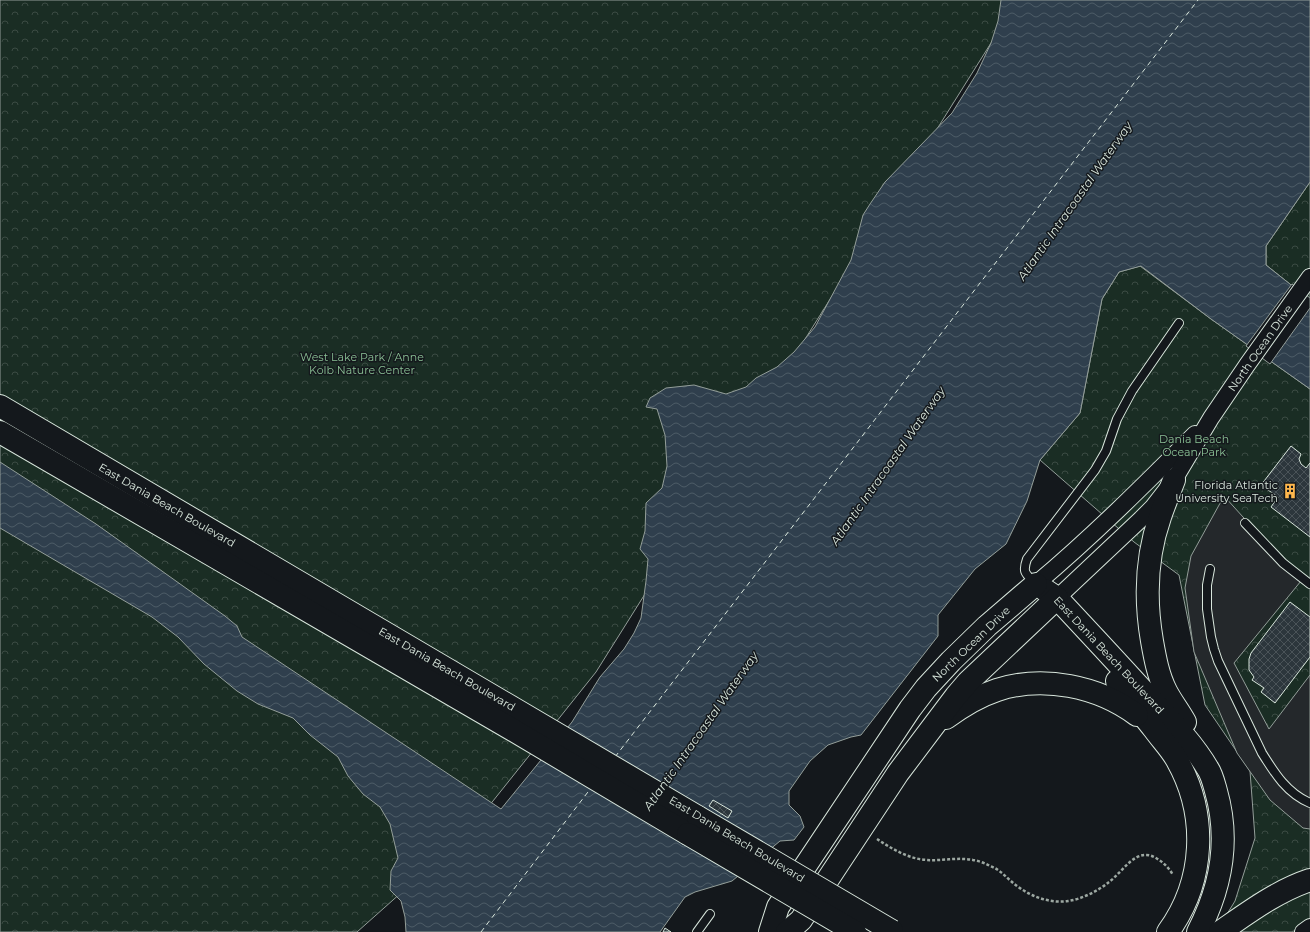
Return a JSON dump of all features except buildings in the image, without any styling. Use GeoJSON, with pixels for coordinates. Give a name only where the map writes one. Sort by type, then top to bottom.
{"type":"FeatureCollection","features":[{"type":"Feature","properties":{"kind":"main road","name":"East Dania Beach Boulevard"},"geometry":{"type":"LineString","coordinates":[[0,406],[518,722],[855,932]]}},
{"type":"Feature","properties":{"kind":"main road","name":"East Dania Beach Boulevard"},"geometry":{"type":"LineString","coordinates":[[0,432],[893,932]]}},
{"type":"Feature","properties":{"kind":"main road"},"geometry":{"type":"LineString","coordinates":[[1174,480],[1160,517],[1151,553],[1148,588],[1150,624],[1156,660],[1162,681],[1166,691],[1198,746],[1208,770]]}},
{"type":"Feature","properties":{"kind":"main road","name":"East Dania Beach Boulevard"},"geometry":{"type":"LineString","coordinates":[[1036,584],[1117,681],[1166,743],[1177,760],[1192,793],[1198,828],[1198,859],[1190,892],[1184,906],[1168,932]]}},
{"type":"Feature","properties":{"kind":"main road","name":"North Ocean Drive"},"geometry":{"type":"LineString","coordinates":[[770,932],[778,907],[918,698],[951,661],[987,626],[1036,584]]}},
{"type":"Feature","properties":{"kind":"main road","name":"East Dania Beach Boulevard"},"geometry":{"type":"LineString","coordinates":[[1052,602],[1177,728],[1208,770],[1219,801],[1223,830],[1222,862],[1214,895],[1198,932]]}},
{"type":"Feature","properties":{"kind":"main road","name":"North Ocean Drive"},"geometry":{"type":"LineString","coordinates":[[787,932],[800,920],[898,773],[962,688],[1052,602]]}},
{"type":"Feature","properties":{"kind":"main road"},"geometry":{"type":"LineString","coordinates":[[927,735],[943,719],[985,695],[1011,686],[1036,683],[1064,685],[1088,690],[1101,695],[1133,712],[1155,731]]}},
{"type":"Feature","properties":{"kind":"main road"},"geometry":{"type":"LineString","coordinates":[[1220,932],[1268,900],[1292,887],[1310,880]]}},
{"type":"Feature","properties":{"kind":"street","name":"North Ocean Drive"},"geometry":{"type":"LineString","coordinates":[[1052,602],[1153,507],[1174,480],[1211,418],[1247,365],[1310,277]]}},
{"type":"Feature","properties":{"kind":"street","name":"North Ocean Drive"},"geometry":{"type":"LineString","coordinates":[[1036,584],[1061,563],[1138,491],[1211,418]]}},
{"type":"Feature","properties":{"kind":"street"},"geometry":{"type":"LineString","coordinates":[[1303,932],[1310,927]]}},
{"type":"Feature","properties":{"kind":"lane"},"geometry":{"type":"LineString","coordinates":[[1036,584],[1025,572],[1024,567],[1027,559],[1095,470],[1106,451],[1116,419],[1132,391],[1179,323]]}},
{"type":"Feature","properties":{"kind":"lane"},"geometry":{"type":"LineString","coordinates":[[1245,523],[1274,553],[1310,584]]}},
{"type":"Feature","properties":{"kind":"lane"},"geometry":{"type":"LineString","coordinates":[[1210,569],[1207,585],[1208,609],[1211,637],[1218,661],[1262,753],[1287,788],[1303,800],[1310,803]]}},
{"type":"Feature","properties":{"kind":"lane"},"geometry":{"type":"LineString","coordinates":[[697,932],[710,914]]}},
{"type":"Feature","properties":{"kind":"path"},"geometry":{"type":"LineString","coordinates":[[872,836],[902,853],[925,860],[973,860],[983,863],[997,869],[1027,893],[1056,902],[1078,899],[1104,887],[1130,862],[1141,855],[1154,856],[1161,861],[1175,878]]}},
{"type":"Feature","properties":{"kind":"green space","name":"West Lake Park / Anne Kolb Nature Center"},"geometry":{"type":"Polygon","coordinates":[[[0,0],[1018,0],[596,672],[465,836],[357,932],[0,932],[0,0]]]}},
{"type":"Feature","properties":{"kind":"green space"},"geometry":{"type":"Polygon","coordinates":[[[1310,182],[1310,300],[1266,265],[1266,246],[1310,182]]]}},
{"type":"Feature","properties":{"kind":"green space","name":"Dania Beach Ocean Park"},"geometry":{"type":"Polygon","coordinates":[[[1140,266],[1211,319],[1310,389],[1310,932],[1216,932],[1235,901],[1255,838],[1250,771],[1205,705],[1179,575],[1134,542],[1040,460],[1080,413],[1102,299],[1119,272],[1140,266]]]}},
{"type":"Feature","properties":{"kind":"shaded area"},"geometry":{"type":"Polygon","coordinates":[[[1224,496],[1301,581],[1234,663],[1269,729],[1310,675],[1310,829],[1303,828],[1270,800],[1237,753],[1194,652],[1185,588],[1191,556],[1224,496]]]}},
{"type":"Feature","properties":{"kind":"water","name":"Atlantic Intracoastal Waterway"},"geometry":{"type":"Polygon","coordinates":[[[1001,0],[1310,0],[1310,182],[1266,246],[1266,265],[1310,300],[1310,389],[1211,319],[1141,266],[1119,272],[1102,299],[1080,413],[1040,460],[1027,501],[1006,544],[975,569],[938,615],[938,636],[861,735],[828,745],[810,761],[789,791],[789,805],[800,816],[804,827],[794,840],[780,841],[732,881],[695,892],[685,897],[660,932],[406,932],[405,917],[401,901],[390,890],[391,871],[398,858],[390,824],[380,807],[363,794],[348,776],[338,757],[310,735],[293,718],[258,704],[237,691],[204,664],[178,637],[152,617],[0,528],[0,462],[96,524],[225,616],[237,626],[242,637],[501,809],[572,722],[600,677],[624,649],[641,618],[648,559],[640,549],[645,531],[646,503],[662,488],[667,466],[665,435],[657,409],[646,407],[650,398],[666,388],[694,385],[726,394],[746,387],[756,378],[777,367],[794,352],[815,327],[851,260],[863,215],[870,204],[885,182],[952,113],[977,73],[991,43],[998,21],[1001,0]]]}},
{"type":"Feature","properties":{"kind":"pier"},"geometry":{"type":"Polygon","coordinates":[[[1292,284],[1310,298],[1310,308],[1270,364],[1246,346],[1292,284]]]}},
{"type":"Feature","properties":{"kind":"ferry route"},"geometry":{"type":"LineString","coordinates":[[615,757],[1198,0]]}},
{"type":"Feature","properties":{"kind":"ferry route"},"geometry":{"type":"LineString","coordinates":[[481,932],[591,788]]}},
{"type":"Feature","properties":{"kind":"place","name":"Florida Atlantic University SeaTech"},"geometry":{"type":"Point","coordinates":[1290,491]}}]}
